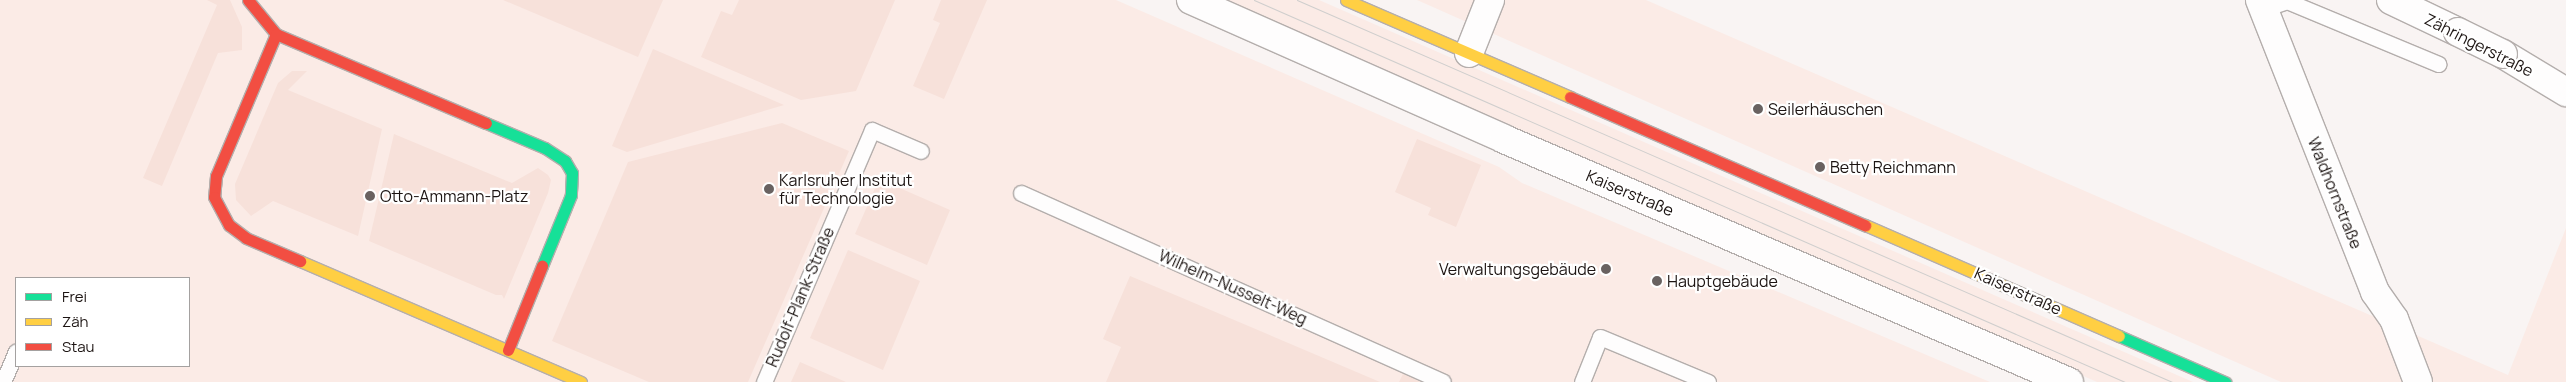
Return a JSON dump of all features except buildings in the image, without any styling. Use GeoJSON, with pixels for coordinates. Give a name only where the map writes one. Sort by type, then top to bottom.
{"type":"FeatureCollection","features":[{"type":"Feature","properties":{"kind":"street"},"geometry":{"type":"LineString","coordinates":[[248,0],[276,34],[545,148],[565,161],[572,173],[571,195],[508,350]]}},
{"type":"Feature","properties":{"kind":"street","name":"Kaiserstraße"},"geometry":{"type":"LineString","coordinates":[[1191,0],[1504,139],[2069,382]]}},
{"type":"Feature","properties":{"kind":"street","name":"Kaiserstraße"},"geometry":{"type":"LineString","coordinates":[[1346,0],[2192,375],[2225,382]]}},
{"type":"Feature","properties":{"kind":"street"},"geometry":{"type":"LineString","coordinates":[[1469,53],[1490,0]]}},
{"type":"Feature","properties":{"kind":"street","name":"Zähringerstraße"},"geometry":{"type":"LineString","coordinates":[[2391,0],[2503,54],[2566,92]]}},
{"type":"Feature","properties":{"kind":"street","name":"Waldhornstraße"},"geometry":{"type":"LineString","coordinates":[[2262,4],[2369,277],[2394,319],[2418,382]]}},
{"type":"Feature","properties":{"kind":"street"},"geometry":{"type":"LineString","coordinates":[[276,34],[216,176],[214,197],[224,217],[246,238],[581,382]]}},
{"type":"Feature","properties":{"kind":"lane"},"geometry":{"type":"LineString","coordinates":[[2262,4],[2287,1],[2438,64]]}},
{"type":"Feature","properties":{"kind":"lane","name":"Rudolf-Plank-Straße"},"geometry":{"type":"LineString","coordinates":[[764,382],[872,130],[921,151]]}},
{"type":"Feature","properties":{"kind":"lane","name":"Wilhelm-Nusselt-Weg"},"geometry":{"type":"LineString","coordinates":[[1021,193],[1443,382]]}},
{"type":"Feature","properties":{"kind":"lane"},"geometry":{"type":"LineString","coordinates":[[1582,382],[1600,338],[1708,382]]}},
{"type":"Feature","properties":{"kind":"lane"},"geometry":{"type":"LineString","coordinates":[[3,382],[15,354]]}},
{"type":"Feature","properties":{"kind":"shaded area","name":"Karlsruher Institut für Technologie"},"geometry":{"type":"Polygon","coordinates":[[[0,0],[1116,0],[1499,167],[1522,183],[1990,382],[0,382],[0,0]]]}},
{"type":"Feature","properties":{"kind":"shaded area"},"geometry":{"type":"Polygon","coordinates":[[[207,0],[230,0],[242,27],[242,50],[218,53],[162,186],[143,178],[217,5],[207,0]]]}},
{"type":"Feature","properties":{"kind":"shaded area"},"geometry":{"type":"Polygon","coordinates":[[[503,0],[663,0],[638,57],[503,0]]]}},
{"type":"Feature","properties":{"kind":"shaded area"},"geometry":{"type":"Polygon","coordinates":[[[739,0],[895,0],[856,91],[801,100],[701,57],[721,11],[732,15],[739,0]]]}},
{"type":"Feature","properties":{"kind":"shaded area"},"geometry":{"type":"Polygon","coordinates":[[[941,0],[987,0],[944,99],[913,86],[940,23],[933,20],[941,0]]]}},
{"type":"Feature","properties":{"kind":"shaded area"},"geometry":{"type":"Polygon","coordinates":[[[1224,0],[1319,0],[2193,382],[2097,382],[1224,0]]]}},
{"type":"Feature","properties":{"kind":"shaded area"},"geometry":{"type":"Polygon","coordinates":[[[1417,0],[1646,0],[2508,375],[2566,228],[2566,382],[2281,382],[1417,0]]]}},
{"type":"Feature","properties":{"kind":"shaded area"},"geometry":{"type":"Polygon","coordinates":[[[653,49],[784,105],[627,152],[612,146],[653,49]]]}},
{"type":"Feature","properties":{"kind":"shaded area"},"geometry":{"type":"Polygon","coordinates":[[[292,71],[307,71],[288,90],[382,129],[358,236],[273,201],[251,216],[236,200],[235,184],[278,83],[292,71]]]}},
{"type":"Feature","properties":{"kind":"shaded area"},"geometry":{"type":"Polygon","coordinates":[[[782,123],[849,151],[748,382],[649,382],[552,341],[628,162],[782,123]]]}},
{"type":"Feature","properties":{"kind":"shaded area"},"geometry":{"type":"Polygon","coordinates":[[[394,134],[512,183],[538,168],[548,175],[551,180],[548,193],[504,299],[502,295],[496,295],[369,241],[394,134]]]}},
{"type":"Feature","properties":{"kind":"shaded area"},"geometry":{"type":"Polygon","coordinates":[[[1417,139],[1481,165],[1456,227],[1428,215],[1431,208],[1395,192],[1417,139]]]}},
{"type":"Feature","properties":{"kind":"shaded area"},"geometry":{"type":"Polygon","coordinates":[[[879,179],[950,210],[927,265],[855,234],[879,179]]]}},
{"type":"Feature","properties":{"kind":"shaded area"},"geometry":{"type":"Polygon","coordinates":[[[848,250],[920,281],[883,370],[810,338],[848,250]]]}},
{"type":"Feature","properties":{"kind":"shaded area"},"geometry":{"type":"Polygon","coordinates":[[[1130,276],[1380,382],[1106,382],[1121,347],[1103,339],[1130,276]]]}},
{"type":"Feature","properties":{"kind":"shaded area"},"geometry":{"type":"Polygon","coordinates":[[[800,362],[846,382],[791,382],[800,362]]]}},
{"type":"Feature","properties":{"kind":"shaded area"},"geometry":{"type":"Polygon","coordinates":[[[1403,374],[1415,379],[1420,382],[1399,382],[1403,374]]]}},
{"type":"Feature","properties":{"kind":"tram line"},"geometry":{"type":"LineString","coordinates":[[1254,0],[2125,382]]}},
{"type":"Feature","properties":{"kind":"tram line"},"geometry":{"type":"LineString","coordinates":[[1297,0],[2172,382]]}},
{"type":"Feature","properties":{"kind":"traffic: fast"},"geometry":{"type":"LineString","coordinates":[[486,123],[545,148],[565,161],[572,173],[571,195],[542,266]]}},
{"type":"Feature","properties":{"kind":"traffic: fast"},"geometry":{"type":"LineString","coordinates":[[2119,336],[2225,382]]}},
{"type":"Feature","properties":{"kind":"traffic: slow"},"geometry":{"type":"LineString","coordinates":[[1346,0],[1570,97]]}},
{"type":"Feature","properties":{"kind":"traffic: slow"},"geometry":{"type":"LineString","coordinates":[[1865,225],[2119,336]]}},
{"type":"Feature","properties":{"kind":"traffic: slow"},"geometry":{"type":"LineString","coordinates":[[300,261],[581,382]]}},
{"type":"Feature","properties":{"kind":"traffic: jam"},"geometry":{"type":"LineString","coordinates":[[248,0],[276,34],[486,123]]}},
{"type":"Feature","properties":{"kind":"traffic: jam"},"geometry":{"type":"LineString","coordinates":[[276,34],[216,176],[214,197],[229,225],[246,238],[300,261]]}},
{"type":"Feature","properties":{"kind":"traffic: jam"},"geometry":{"type":"LineString","coordinates":[[1570,97],[1865,225]]}},
{"type":"Feature","properties":{"kind":"traffic: jam"},"geometry":{"type":"LineString","coordinates":[[508,350],[542,266]]}},
{"type":"Feature","properties":{"kind":"place","name":"Seilerhäuschen"},"geometry":{"type":"Point","coordinates":[1758,109]}},
{"type":"Feature","properties":{"kind":"place","name":"Betty Reichmann"},"geometry":{"type":"Point","coordinates":[1820,167]}},
{"type":"Feature","properties":{"kind":"place","name":"Karlsruher Institut für Technologie"},"geometry":{"type":"Point","coordinates":[769,189]}},
{"type":"Feature","properties":{"kind":"place","name":"Otto-Ammann-Platz"},"geometry":{"type":"Point","coordinates":[370,196]}},
{"type":"Feature","properties":{"kind":"place","name":"Verwaltungsgebäude"},"geometry":{"type":"Point","coordinates":[1606,269]}},
{"type":"Feature","properties":{"kind":"place","name":"Hauptgebäude"},"geometry":{"type":"Point","coordinates":[1657,281]}}]}
